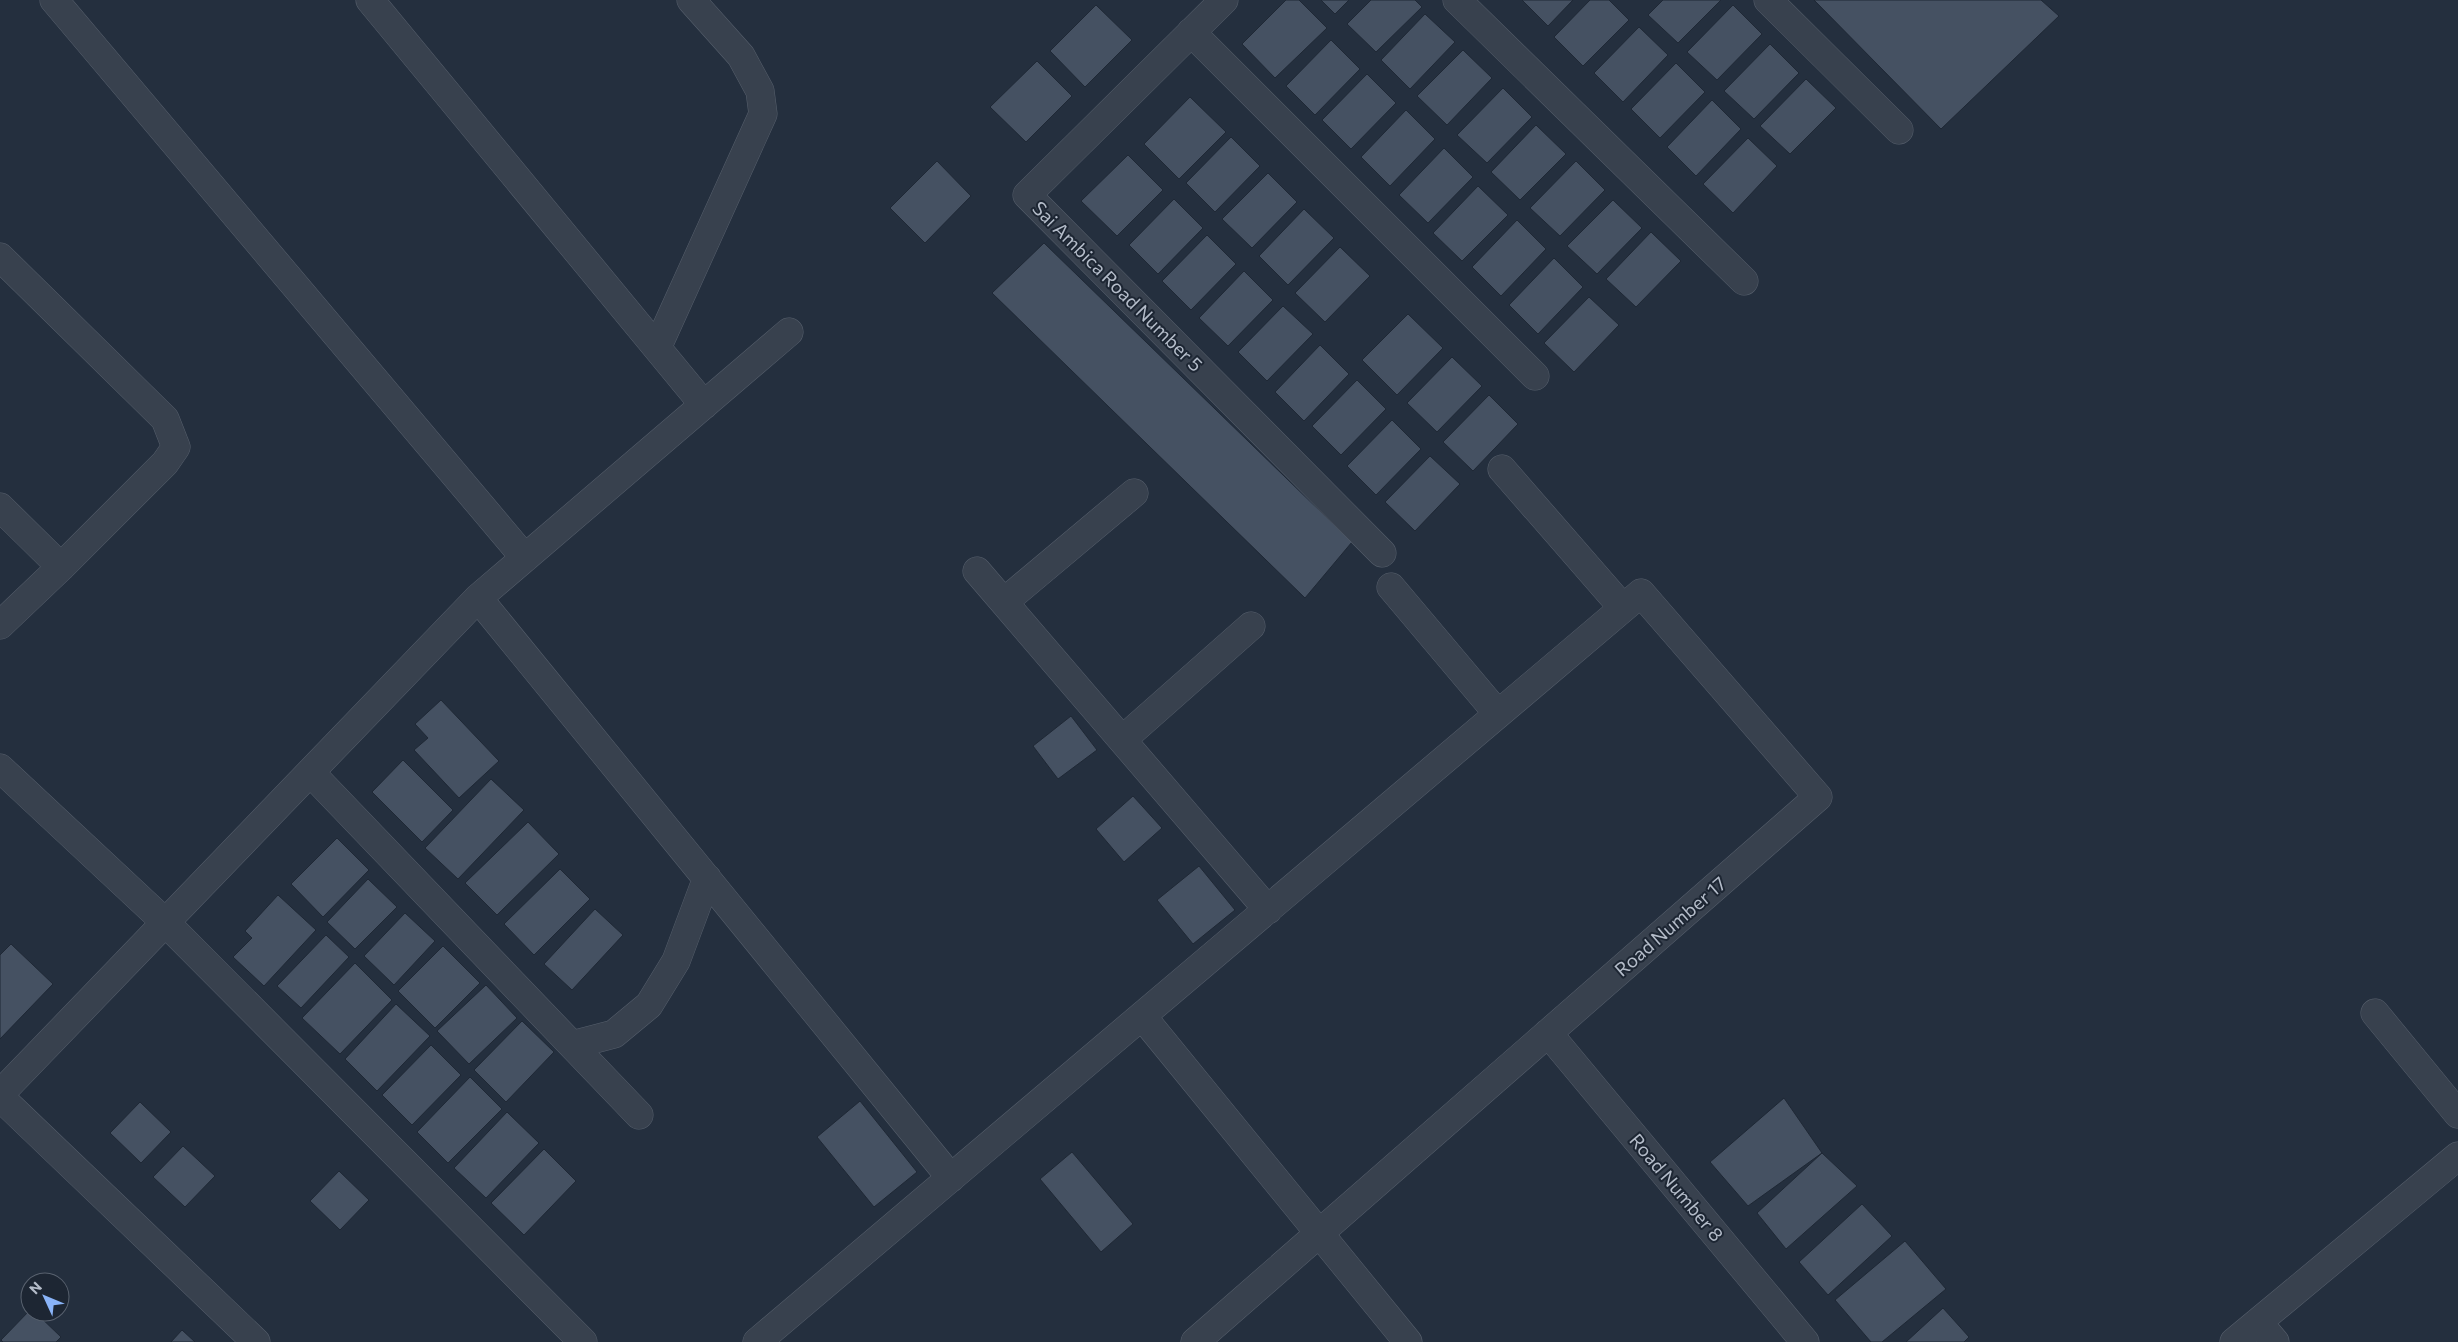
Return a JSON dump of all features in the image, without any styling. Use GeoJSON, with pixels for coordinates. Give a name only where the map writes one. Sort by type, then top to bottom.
{"type":"FeatureCollection","features":[{"type":"Feature","properties":{"kind":"street"},"geometry":{"type":"LineString","coordinates":[[54,0],[525,558]]}},
{"type":"Feature","properties":{"kind":"street"},"geometry":{"type":"LineString","coordinates":[[370,0],[704,405]]}},
{"type":"Feature","properties":{"kind":"street"},"geometry":{"type":"LineString","coordinates":[[657,348],[763,114],[760,91],[741,56],[691,0]]}},
{"type":"Feature","properties":{"kind":"street","name":"Sai Ambica Road Number 5"},"geometry":{"type":"LineString","coordinates":[[1224,0],[1027,195],[1382,553]]}},
{"type":"Feature","properties":{"kind":"street"},"geometry":{"type":"LineString","coordinates":[[1457,0],[1744,281]]}},
{"type":"Feature","properties":{"kind":"street"},"geometry":{"type":"LineString","coordinates":[[1768,0],[1899,130]]}},
{"type":"Feature","properties":{"kind":"street"},"geometry":{"type":"LineString","coordinates":[[1191,32],[1535,376]]}},
{"type":"Feature","properties":{"kind":"street"},"geometry":{"type":"LineString","coordinates":[[0,257],[165,419],[176,447],[166,463],[0,625]]}},
{"type":"Feature","properties":{"kind":"street"},"geometry":{"type":"LineString","coordinates":[[256,1342],[0,1095],[478,598],[789,332]]}},
{"type":"Feature","properties":{"kind":"street"},"geometry":{"type":"LineString","coordinates":[[756,1342],[1632,601],[1502,469]]}},
{"type":"Feature","properties":{"kind":"street"},"geometry":{"type":"LineString","coordinates":[[1004,602],[1134,493]]}},
{"type":"Feature","properties":{"kind":"street"},"geometry":{"type":"LineString","coordinates":[[0,507],[61,567]]}},
{"type":"Feature","properties":{"kind":"street"},"geometry":{"type":"LineString","coordinates":[[977,571],[1268,910]]}},
{"type":"Feature","properties":{"kind":"street"},"geometry":{"type":"LineString","coordinates":[[1391,587],[1498,714]]}},
{"type":"Feature","properties":{"kind":"street"},"geometry":{"type":"LineString","coordinates":[[478,598],[951,1178]]}},
{"type":"Feature","properties":{"kind":"street","name":"Road Number 17"},"geometry":{"type":"LineString","coordinates":[[1195,1342],[1818,797],[1632,601]]}},
{"type":"Feature","properties":{"kind":"street"},"geometry":{"type":"LineString","coordinates":[[1122,740],[1252,626]]}},
{"type":"Feature","properties":{"kind":"street"},"geometry":{"type":"LineString","coordinates":[[0,768],[166,923],[583,1342]]}},
{"type":"Feature","properties":{"kind":"street"},"geometry":{"type":"LineString","coordinates":[[310,773],[639,1115]]}},
{"type":"Feature","properties":{"kind":"street"},"geometry":{"type":"LineString","coordinates":[[572,1045],[614,1034],[649,1005],[676,961],[707,878]]}},
{"type":"Feature","properties":{"kind":"street"},"geometry":{"type":"LineString","coordinates":[[2374,1013],[2458,1114]]}},
{"type":"Feature","properties":{"kind":"street"},"geometry":{"type":"LineString","coordinates":[[1142,1016],[1408,1342]]}},
{"type":"Feature","properties":{"kind":"street","name":"Road Number 8"},"geometry":{"type":"LineString","coordinates":[[1548,1033],[1805,1342]]}},
{"type":"Feature","properties":{"kind":"street"},"geometry":{"type":"LineString","coordinates":[[2234,1342],[2267,1332],[2458,1156]]}},
{"type":"Feature","properties":{"kind":"building"},"geometry":{"type":"Polygon","coordinates":[[[1286,0],[1299,0],[1327,28],[1275,78],[1242,44],[1286,0]]]}},
{"type":"Feature","properties":{"kind":"building"},"geometry":{"type":"Polygon","coordinates":[[[1321,0],[1349,0],[1335,14],[1321,0]]]}},
{"type":"Feature","properties":{"kind":"building"},"geometry":{"type":"Polygon","coordinates":[[[1371,0],[1415,0],[1422,7],[1376,52],[1347,24],[1371,0]]]}},
{"type":"Feature","properties":{"kind":"building"},"geometry":{"type":"Polygon","coordinates":[[[1522,0],[1573,0],[1548,26],[1522,0]]]}},
{"type":"Feature","properties":{"kind":"building"},"geometry":{"type":"Polygon","coordinates":[[[1590,0],[1609,0],[1629,20],[1583,66],[1554,37],[1590,0]]]}},
{"type":"Feature","properties":{"kind":"building"},"geometry":{"type":"Polygon","coordinates":[[[1663,0],[1721,0],[1678,43],[1648,15],[1663,0]]]}},
{"type":"Feature","properties":{"kind":"building"},"geometry":{"type":"Polygon","coordinates":[[[1814,0],[2041,0],[2059,16],[1941,129],[1814,0]]]}},
{"type":"Feature","properties":{"kind":"building"},"geometry":{"type":"Polygon","coordinates":[[[1096,5],[1132,40],[1085,87],[1050,51],[1096,5]]]}},
{"type":"Feature","properties":{"kind":"building"},"geometry":{"type":"Polygon","coordinates":[[[1733,5],[1762,34],[1717,80],[1687,52],[1733,5]]]}},
{"type":"Feature","properties":{"kind":"building"},"geometry":{"type":"Polygon","coordinates":[[[1425,14],[1455,42],[1410,89],[1381,60],[1425,14]]]}},
{"type":"Feature","properties":{"kind":"building"},"geometry":{"type":"Polygon","coordinates":[[[1639,27],[1668,55],[1623,102],[1594,73],[1639,27]]]}},
{"type":"Feature","properties":{"kind":"building"},"geometry":{"type":"Polygon","coordinates":[[[1331,40],[1360,69],[1315,115],[1286,86],[1331,40]]]}},
{"type":"Feature","properties":{"kind":"building"},"geometry":{"type":"Polygon","coordinates":[[[1770,44],[1799,73],[1754,119],[1724,91],[1770,44]]]}},
{"type":"Feature","properties":{"kind":"building"},"geometry":{"type":"Polygon","coordinates":[[[1463,50],[1492,78],[1447,125],[1417,96],[1463,50]]]}},
{"type":"Feature","properties":{"kind":"building"},"geometry":{"type":"Polygon","coordinates":[[[1037,61],[1072,96],[1026,142],[990,107],[1037,61]]]}},
{"type":"Feature","properties":{"kind":"building"},"geometry":{"type":"Polygon","coordinates":[[[1676,63],[1705,92],[1660,138],[1631,109],[1676,63]]]}},
{"type":"Feature","properties":{"kind":"building"},"geometry":{"type":"Polygon","coordinates":[[[1367,74],[1396,103],[1351,149],[1322,120],[1367,74]]]}},
{"type":"Feature","properties":{"kind":"building"},"geometry":{"type":"Polygon","coordinates":[[[1806,79],[1836,108],[1790,154],[1760,126],[1806,79]]]}},
{"type":"Feature","properties":{"kind":"building"},"geometry":{"type":"Polygon","coordinates":[[[1503,88],[1532,117],[1487,163],[1457,135],[1503,88]]]}},
{"type":"Feature","properties":{"kind":"building"},"geometry":{"type":"Polygon","coordinates":[[[1190,97],[1226,132],[1179,179],[1144,144],[1190,97]]]}},
{"type":"Feature","properties":{"kind":"building"},"geometry":{"type":"Polygon","coordinates":[[[1712,100],[1741,129],[1696,176],[1667,147],[1712,100]]]}},
{"type":"Feature","properties":{"kind":"building"},"geometry":{"type":"Polygon","coordinates":[[[1406,110],[1435,139],[1390,186],[1361,157],[1406,110]]]}},
{"type":"Feature","properties":{"kind":"building"},"geometry":{"type":"Polygon","coordinates":[[[1536,125],[1566,154],[1520,200],[1491,172],[1536,125]]]}},
{"type":"Feature","properties":{"kind":"building"},"geometry":{"type":"Polygon","coordinates":[[[1231,137],[1260,166],[1215,212],[1186,183],[1231,137]]]}},
{"type":"Feature","properties":{"kind":"building"},"geometry":{"type":"Polygon","coordinates":[[[1748,138],[1777,166],[1733,213],[1703,184],[1748,138]]]}},
{"type":"Feature","properties":{"kind":"building"},"geometry":{"type":"Polygon","coordinates":[[[1444,148],[1473,177],[1428,223],[1399,195],[1444,148]]]}},
{"type":"Feature","properties":{"kind":"building"},"geometry":{"type":"Polygon","coordinates":[[[1128,155],[1163,190],[1117,236],[1081,201],[1128,155]]]}},
{"type":"Feature","properties":{"kind":"building"},"geometry":{"type":"Polygon","coordinates":[[[937,161],[971,196],[925,243],[890,208],[937,161]]]}},
{"type":"Feature","properties":{"kind":"building"},"geometry":{"type":"Polygon","coordinates":[[[1576,161],[1605,190],[1560,236],[1530,208],[1576,161]]]}},
{"type":"Feature","properties":{"kind":"building"},"geometry":{"type":"Polygon","coordinates":[[[1268,173],[1297,202],[1252,248],[1222,219],[1268,173]]]}},
{"type":"Feature","properties":{"kind":"building"},"geometry":{"type":"Polygon","coordinates":[[[1478,186],[1508,215],[1462,261],[1433,233],[1478,186]]]}},
{"type":"Feature","properties":{"kind":"building"},"geometry":{"type":"Polygon","coordinates":[[[1174,199],[1203,228],[1158,274],[1129,245],[1174,199]]]}},
{"type":"Feature","properties":{"kind":"building"},"geometry":{"type":"Polygon","coordinates":[[[1613,200],[1642,228],[1597,274],[1567,246],[1613,200]]]}},
{"type":"Feature","properties":{"kind":"building"},"geometry":{"type":"Polygon","coordinates":[[[1304,209],[1334,238],[1288,285],[1259,256],[1304,209]]]}},
{"type":"Feature","properties":{"kind":"building"},"geometry":{"type":"Polygon","coordinates":[[[1517,220],[1546,249],[1501,296],[1472,267],[1517,220]]]}},
{"type":"Feature","properties":{"kind":"building"},"geometry":{"type":"Polygon","coordinates":[[[1651,232],[1681,261],[1636,307],[1606,279],[1651,232]]]}},
{"type":"Feature","properties":{"kind":"building"},"geometry":{"type":"Polygon","coordinates":[[[1207,235],[1236,264],[1191,310],[1162,281],[1207,235]]]}},
{"type":"Feature","properties":{"kind":"building"},"geometry":{"type":"Polygon","coordinates":[[[1044,243],[1352,542],[1305,598],[992,293],[1044,243]]]}},
{"type":"Feature","properties":{"kind":"building"},"geometry":{"type":"Polygon","coordinates":[[[1340,247],[1370,276],[1325,322],[1295,293],[1340,247]]]}},
{"type":"Feature","properties":{"kind":"building"},"geometry":{"type":"Polygon","coordinates":[[[1554,258],[1583,287],[1538,334],[1509,305],[1554,258]]]}},
{"type":"Feature","properties":{"kind":"building"},"geometry":{"type":"Polygon","coordinates":[[[1244,271],[1273,300],[1228,346],[1199,318],[1244,271]]]}},
{"type":"Feature","properties":{"kind":"building"},"geometry":{"type":"Polygon","coordinates":[[[1589,297],[1619,325],[1574,372],[1544,343],[1589,297]]]}},
{"type":"Feature","properties":{"kind":"building"},"geometry":{"type":"Polygon","coordinates":[[[1283,306],[1313,334],[1267,381],[1238,352],[1283,306]]]}},
{"type":"Feature","properties":{"kind":"building"},"geometry":{"type":"Polygon","coordinates":[[[1408,314],[1443,348],[1397,395],[1362,360],[1408,314]]]}},
{"type":"Feature","properties":{"kind":"building"},"geometry":{"type":"Polygon","coordinates":[[[1320,345],[1349,374],[1304,421],[1275,392],[1320,345]]]}},
{"type":"Feature","properties":{"kind":"building"},"geometry":{"type":"Polygon","coordinates":[[[1452,357],[1482,386],[1437,432],[1407,403],[1452,357]]]}},
{"type":"Feature","properties":{"kind":"building"},"geometry":{"type":"Polygon","coordinates":[[[1357,380],[1386,409],[1341,455],[1312,426],[1357,380]]]}},
{"type":"Feature","properties":{"kind":"building"},"geometry":{"type":"Polygon","coordinates":[[[1489,395],[1518,424],[1473,471],[1443,442],[1489,395]]]}},
{"type":"Feature","properties":{"kind":"building"},"geometry":{"type":"Polygon","coordinates":[[[1392,420],[1421,449],[1376,495],[1347,466],[1392,420]]]}},
{"type":"Feature","properties":{"kind":"building"},"geometry":{"type":"Polygon","coordinates":[[[1430,456],[1460,484],[1415,531],[1385,502],[1430,456]]]}},
{"type":"Feature","properties":{"kind":"building"},"geometry":{"type":"Polygon","coordinates":[[[441,700],[499,761],[459,798],[414,750],[428,738],[415,724],[441,700]]]}},
{"type":"Feature","properties":{"kind":"building"},"geometry":{"type":"Polygon","coordinates":[[[1071,716],[1097,750],[1058,779],[1033,746],[1071,716]]]}},
{"type":"Feature","properties":{"kind":"building"},"geometry":{"type":"Polygon","coordinates":[[[403,760],[453,810],[422,842],[372,792],[403,760]]]}},
{"type":"Feature","properties":{"kind":"building"},"geometry":{"type":"Polygon","coordinates":[[[491,779],[524,810],[458,879],[425,848],[491,779]]]}},
{"type":"Feature","properties":{"kind":"building"},"geometry":{"type":"Polygon","coordinates":[[[1133,796],[1162,828],[1124,862],[1096,829],[1133,796]]]}},
{"type":"Feature","properties":{"kind":"building"},"geometry":{"type":"Polygon","coordinates":[[[528,822],[559,854],[497,915],[465,883],[528,822]]]}},
{"type":"Feature","properties":{"kind":"building"},"geometry":{"type":"Polygon","coordinates":[[[337,838],[369,870],[323,917],[291,884],[337,838]]]}},
{"type":"Feature","properties":{"kind":"building"},"geometry":{"type":"Polygon","coordinates":[[[1199,866],[1235,910],[1193,944],[1157,900],[1199,866]]]}},
{"type":"Feature","properties":{"kind":"building"},"geometry":{"type":"Polygon","coordinates":[[[560,869],[590,899],[534,955],[504,924],[560,869]]]}},
{"type":"Feature","properties":{"kind":"building"},"geometry":{"type":"Polygon","coordinates":[[[368,879],[397,907],[355,949],[327,922],[368,879]]]}},
{"type":"Feature","properties":{"kind":"building"},"geometry":{"type":"Polygon","coordinates":[[[278,895],[316,930],[264,986],[233,957],[252,938],[245,931],[278,895]]]}},
{"type":"Feature","properties":{"kind":"building"},"geometry":{"type":"Polygon","coordinates":[[[595,909],[623,935],[572,990],[544,964],[595,909]]]}},
{"type":"Feature","properties":{"kind":"building"},"geometry":{"type":"Polygon","coordinates":[[[405,913],[435,941],[394,985],[364,956],[405,913]]]}},
{"type":"Feature","properties":{"kind":"building"},"geometry":{"type":"Polygon","coordinates":[[[326,935],[349,957],[301,1008],[277,986],[326,935]]]}},
{"type":"Feature","properties":{"kind":"building"},"geometry":{"type":"Polygon","coordinates":[[[11,944],[53,984],[0,1039],[0,955],[11,944]]]}},
{"type":"Feature","properties":{"kind":"building"},"geometry":{"type":"Polygon","coordinates":[[[443,946],[480,983],[435,1028],[398,991],[443,946]]]}},
{"type":"Feature","properties":{"kind":"building"},"geometry":{"type":"Polygon","coordinates":[[[355,963],[392,1000],[340,1054],[302,1018],[355,963]]]}},
{"type":"Feature","properties":{"kind":"building"},"geometry":{"type":"Polygon","coordinates":[[[486,985],[517,1018],[469,1064],[437,1031],[486,985]]]}},
{"type":"Feature","properties":{"kind":"building"},"geometry":{"type":"Polygon","coordinates":[[[396,1004],[430,1036],[377,1091],[345,1059],[396,1004]]]}},
{"type":"Feature","properties":{"kind":"building"},"geometry":{"type":"Polygon","coordinates":[[[522,1021],[554,1052],[506,1102],[474,1070],[522,1021]]]}},
{"type":"Feature","properties":{"kind":"building"},"geometry":{"type":"Polygon","coordinates":[[[431,1045],[461,1075],[412,1125],[382,1095],[431,1045]]]}},
{"type":"Feature","properties":{"kind":"building"},"geometry":{"type":"Polygon","coordinates":[[[470,1077],[502,1109],[448,1163],[417,1132],[470,1077]]]}},
{"type":"Feature","properties":{"kind":"building"},"geometry":{"type":"Polygon","coordinates":[[[1784,1098],[1822,1153],[1748,1206],[1710,1162],[1784,1098]]]}},
{"type":"Feature","properties":{"kind":"building"},"geometry":{"type":"Polygon","coordinates":[[[860,1101],[917,1172],[874,1207],[817,1137],[860,1101]]]}},
{"type":"Feature","properties":{"kind":"building"},"geometry":{"type":"Polygon","coordinates":[[[140,1102],[171,1132],[141,1163],[110,1133],[140,1102]]]}},
{"type":"Feature","properties":{"kind":"building"},"geometry":{"type":"Polygon","coordinates":[[[507,1112],[539,1143],[486,1198],[454,1168],[507,1112]]]}},
{"type":"Feature","properties":{"kind":"building"},"geometry":{"type":"Polygon","coordinates":[[[183,1146],[215,1176],[185,1207],[153,1177],[183,1146]]]}},
{"type":"Feature","properties":{"kind":"building"},"geometry":{"type":"Polygon","coordinates":[[[544,1149],[576,1181],[524,1235],[491,1203],[544,1149]]]}},
{"type":"Feature","properties":{"kind":"building"},"geometry":{"type":"Polygon","coordinates":[[[1072,1152],[1133,1224],[1101,1252],[1040,1179],[1072,1152]]]}},
{"type":"Feature","properties":{"kind":"building"},"geometry":{"type":"Polygon","coordinates":[[[1822,1153],[1857,1186],[1786,1249],[1757,1213],[1822,1153]]]}},
{"type":"Feature","properties":{"kind":"building"},"geometry":{"type":"Polygon","coordinates":[[[339,1171],[369,1200],[340,1230],[310,1201],[339,1171]]]}},
{"type":"Feature","properties":{"kind":"building"},"geometry":{"type":"Polygon","coordinates":[[[1862,1204],[1892,1236],[1828,1295],[1799,1262],[1862,1204]]]}},
{"type":"Feature","properties":{"kind":"building"},"geometry":{"type":"Polygon","coordinates":[[[1905,1241],[1946,1289],[1882,1342],[1871,1342],[1835,1300],[1905,1241]]]}},
{"type":"Feature","properties":{"kind":"building"},"geometry":{"type":"Polygon","coordinates":[[[1943,1308],[1969,1337],[1964,1342],[1906,1342],[1943,1308]]]}},
{"type":"Feature","properties":{"kind":"building"},"geometry":{"type":"Polygon","coordinates":[[[20,1320],[20,1322],[45,1322],[61,1337],[56,1342],[3,1342],[1,1340],[20,1320]]]}},
{"type":"Feature","properties":{"kind":"building"},"geometry":{"type":"Polygon","coordinates":[[[182,1330],[195,1342],[171,1342],[182,1330]]]}}]}
